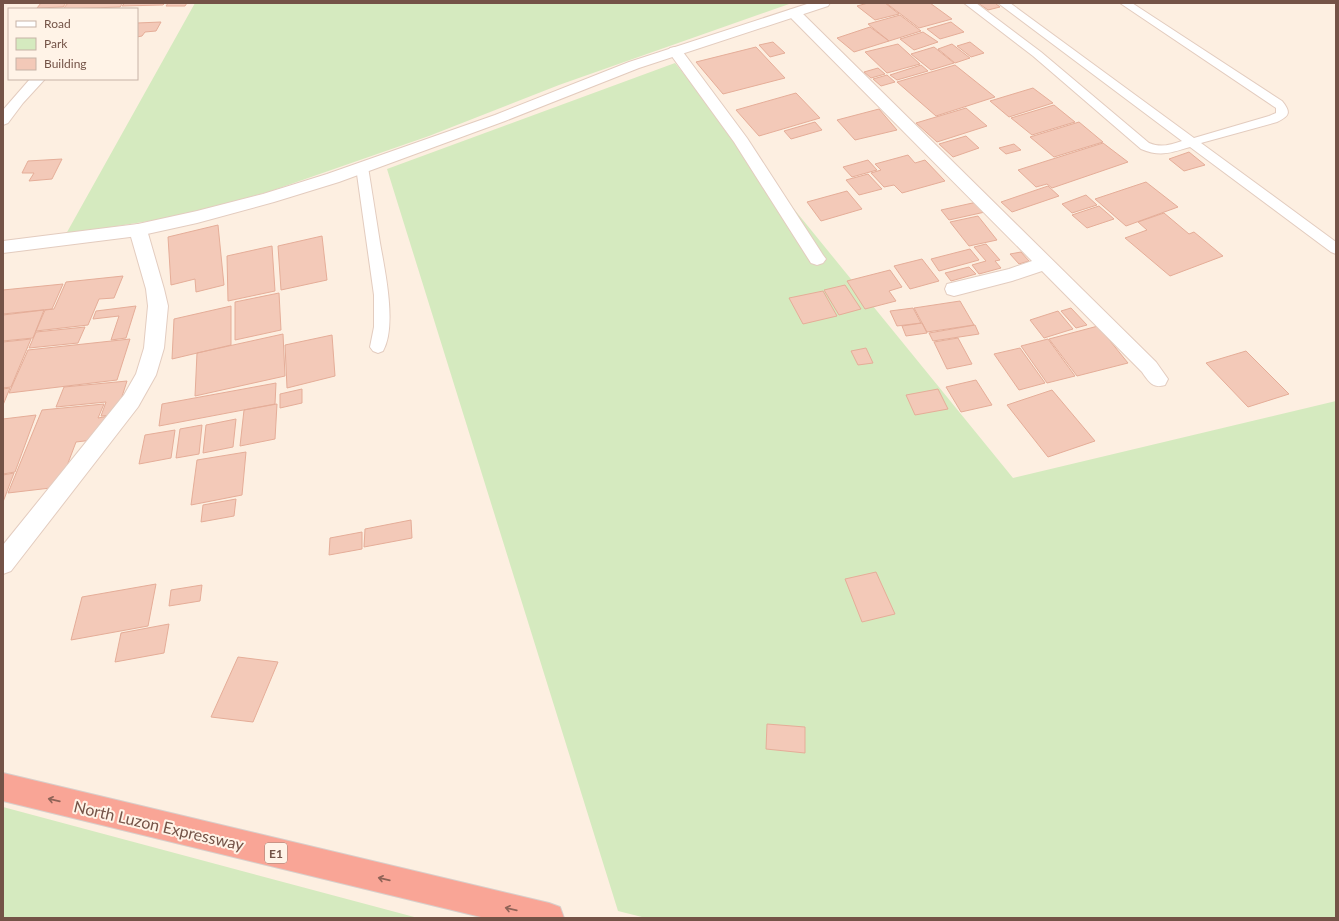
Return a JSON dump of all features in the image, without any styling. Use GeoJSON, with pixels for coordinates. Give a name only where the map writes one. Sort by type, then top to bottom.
{"type":"FeatureCollection","features":[{"type":"Feature","properties":{"kind":"highway","name":"North Luzon Expressway"},"geometry":{"type":"LineString","coordinates":[[3,787],[549,918]]}},
{"type":"Feature","properties":{"kind":"street"},"geometry":{"type":"LineString","coordinates":[[4,250],[138,230],[197,217],[268,198],[333,178],[500,118],[634,65],[823,3]]}},
{"type":"Feature","properties":{"kind":"street"},"geometry":{"type":"LineString","coordinates":[[794,13],[1046,263],[1149,367],[1158,380]]}},
{"type":"Feature","properties":{"kind":"street"},"geometry":{"type":"LineString","coordinates":[[675,51],[741,142],[817,259]]}},
{"type":"Feature","properties":{"kind":"street"},"geometry":{"type":"LineString","coordinates":[[3,120],[18,100],[37,80]]}},
{"type":"Feature","properties":{"kind":"street"},"geometry":{"type":"LineString","coordinates":[[3,563],[131,401],[146,375],[154,348],[158,306],[155,289],[138,230]]}},
{"type":"Feature","properties":{"kind":"street"},"geometry":{"type":"LineString","coordinates":[[954,289],[1012,275],[1046,263]]}},
{"type":"Feature","properties":{"kind":"lane"},"geometry":{"type":"LineString","coordinates":[[969,3],[1037,54],[1145,146],[1155,150],[1164,150],[1273,119],[1282,115],[1282,108],[1278,103],[1125,3]]}},
{"type":"Feature","properties":{"kind":"lane"},"geometry":{"type":"LineString","coordinates":[[1003,3],[1336,249]]}},
{"type":"Feature","properties":{"kind":"lane"},"geometry":{"type":"LineString","coordinates":[[362,167],[381,295],[382,327],[378,347]]}},
{"type":"Feature","properties":{"kind":"green space"},"geometry":{"type":"Polygon","coordinates":[[[195,3],[792,3],[559,85],[429,136],[268,192],[175,217],[66,234],[195,3]]]}},
{"type":"Feature","properties":{"kind":"green space"},"geometry":{"type":"Polygon","coordinates":[[[675,63],[1013,478],[1336,401],[1336,918],[646,918],[618,911],[387,169],[675,63]]]}},
{"type":"Feature","properties":{"kind":"green space"},"geometry":{"type":"Polygon","coordinates":[[[3,807],[418,918],[3,918],[3,807]]]}},
{"type":"Feature","properties":{"kind":"building"},"geometry":{"type":"Polygon","coordinates":[[[41,3],[66,3],[63,7],[37,8],[41,3]]]}},
{"type":"Feature","properties":{"kind":"building"},"geometry":{"type":"Polygon","coordinates":[[[68,3],[123,3],[120,7],[64,8],[68,3]]]}},
{"type":"Feature","properties":{"kind":"building"},"geometry":{"type":"Polygon","coordinates":[[[125,3],[165,3],[163,5],[122,6],[125,3]]]}},
{"type":"Feature","properties":{"kind":"building"},"geometry":{"type":"Polygon","coordinates":[[[168,3],[187,3],[185,6],[166,6],[168,3]]]}},
{"type":"Feature","properties":{"kind":"building"},"geometry":{"type":"Polygon","coordinates":[[[868,3],[885,3],[899,14],[875,20],[857,6],[868,3]]]}},
{"type":"Feature","properties":{"kind":"building"},"geometry":{"type":"Polygon","coordinates":[[[886,3],[930,3],[952,19],[919,28],[886,3]]]}},
{"type":"Feature","properties":{"kind":"building"},"geometry":{"type":"Polygon","coordinates":[[[978,3],[995,3],[1000,7],[988,10],[978,3]]]}},
{"type":"Feature","properties":{"kind":"building"},"geometry":{"type":"Polygon","coordinates":[[[900,15],[921,31],[889,41],[868,24],[900,15]]]}},
{"type":"Feature","properties":{"kind":"building"},"geometry":{"type":"Polygon","coordinates":[[[161,22],[156,31],[145,32],[142,36],[138,37],[138,23],[161,22]]]}},
{"type":"Feature","properties":{"kind":"building"},"geometry":{"type":"Polygon","coordinates":[[[951,22],[964,32],[940,39],[927,29],[951,22]]]}},
{"type":"Feature","properties":{"kind":"building"},"geometry":{"type":"Polygon","coordinates":[[[870,27],[889,41],[854,52],[837,38],[870,27]]]}},
{"type":"Feature","properties":{"kind":"building"},"geometry":{"type":"Polygon","coordinates":[[[923,32],[938,42],[914,50],[900,39],[923,32]]]}},
{"type":"Feature","properties":{"kind":"building"},"geometry":{"type":"Polygon","coordinates":[[[773,42],[785,53],[770,57],[759,45],[773,42]]]}},
{"type":"Feature","properties":{"kind":"building"},"geometry":{"type":"Polygon","coordinates":[[[970,42],[984,53],[971,57],[957,46],[970,42]]]}},
{"type":"Feature","properties":{"kind":"building"},"geometry":{"type":"Polygon","coordinates":[[[898,44],[920,64],[887,73],[865,52],[898,44]]]}},
{"type":"Feature","properties":{"kind":"building"},"geometry":{"type":"Polygon","coordinates":[[[952,44],[970,58],[955,63],[938,49],[952,44]]]}},
{"type":"Feature","properties":{"kind":"building"},"geometry":{"type":"Polygon","coordinates":[[[756,47],[785,78],[723,94],[696,62],[756,47]]]}},
{"type":"Feature","properties":{"kind":"building"},"geometry":{"type":"Polygon","coordinates":[[[934,47],[954,63],[931,70],[911,54],[934,47]]]}},
{"type":"Feature","properties":{"kind":"building"},"geometry":{"type":"Polygon","coordinates":[[[921,65],[928,71],[897,80],[890,75],[921,65]]]}},
{"type":"Feature","properties":{"kind":"building"},"geometry":{"type":"Polygon","coordinates":[[[955,65],[995,97],[936,116],[897,82],[955,65]]]}},
{"type":"Feature","properties":{"kind":"building"},"geometry":{"type":"Polygon","coordinates":[[[878,68],[885,74],[871,78],[864,72],[878,68]]]}},
{"type":"Feature","properties":{"kind":"building"},"geometry":{"type":"Polygon","coordinates":[[[887,75],[895,82],[881,86],[873,79],[887,75]]]}},
{"type":"Feature","properties":{"kind":"building"},"geometry":{"type":"Polygon","coordinates":[[[1033,88],[1053,103],[1009,117],[990,101],[1033,88]]]}},
{"type":"Feature","properties":{"kind":"building"},"geometry":{"type":"Polygon","coordinates":[[[796,93],[820,118],[759,136],[736,110],[796,93]]]}},
{"type":"Feature","properties":{"kind":"building"},"geometry":{"type":"Polygon","coordinates":[[[1054,105],[1075,122],[1032,135],[1011,118],[1054,105]]]}},
{"type":"Feature","properties":{"kind":"building"},"geometry":{"type":"Polygon","coordinates":[[[966,108],[987,126],[937,142],[916,123],[966,108]]]}},
{"type":"Feature","properties":{"kind":"building"},"geometry":{"type":"Polygon","coordinates":[[[879,109],[897,130],[855,140],[837,120],[879,109]]]}},
{"type":"Feature","properties":{"kind":"building"},"geometry":{"type":"Polygon","coordinates":[[[815,122],[822,130],[791,139],[784,131],[815,122]]]}},
{"type":"Feature","properties":{"kind":"building"},"geometry":{"type":"Polygon","coordinates":[[[1079,122],[1103,142],[1054,157],[1030,137],[1079,122]]]}},
{"type":"Feature","properties":{"kind":"building"},"geometry":{"type":"Polygon","coordinates":[[[966,136],[979,148],[953,157],[939,144],[966,136]]]}},
{"type":"Feature","properties":{"kind":"building"},"geometry":{"type":"Polygon","coordinates":[[[1103,143],[1128,162],[1052,188],[1047,184],[1036,187],[1018,170],[1103,143]]]}},
{"type":"Feature","properties":{"kind":"building"},"geometry":{"type":"Polygon","coordinates":[[[1014,144],[1021,150],[1006,154],[999,148],[1014,144]]]}},
{"type":"Feature","properties":{"kind":"building"},"geometry":{"type":"Polygon","coordinates":[[[1189,152],[1205,165],[1184,171],[1169,159],[1189,152]]]}},
{"type":"Feature","properties":{"kind":"building"},"geometry":{"type":"Polygon","coordinates":[[[908,155],[915,163],[925,160],[945,181],[902,193],[894,185],[884,187],[871,173],[881,170],[875,164],[908,155]]]}},
{"type":"Feature","properties":{"kind":"building"},"geometry":{"type":"Polygon","coordinates":[[[62,159],[52,179],[29,181],[34,173],[22,173],[28,161],[62,159]]]}},
{"type":"Feature","properties":{"kind":"building"},"geometry":{"type":"Polygon","coordinates":[[[868,160],[877,170],[852,177],[843,167],[868,160]]]}},
{"type":"Feature","properties":{"kind":"building"},"geometry":{"type":"Polygon","coordinates":[[[868,174],[882,189],[859,195],[846,180],[868,174]]]}},
{"type":"Feature","properties":{"kind":"building"},"geometry":{"type":"Polygon","coordinates":[[[1146,182],[1178,207],[1126,226],[1095,199],[1146,182]]]}},
{"type":"Feature","properties":{"kind":"building"},"geometry":{"type":"Polygon","coordinates":[[[1048,186],[1059,196],[1012,212],[1001,202],[1048,186]]]}},
{"type":"Feature","properties":{"kind":"building"},"geometry":{"type":"Polygon","coordinates":[[[847,191],[862,209],[821,221],[807,202],[847,191]]]}},
{"type":"Feature","properties":{"kind":"building"},"geometry":{"type":"Polygon","coordinates":[[[1086,195],[1097,205],[1072,213],[1062,204],[1086,195]]]}},
{"type":"Feature","properties":{"kind":"building"},"geometry":{"type":"Polygon","coordinates":[[[977,202],[985,212],[949,220],[941,210],[977,202]]]}},
{"type":"Feature","properties":{"kind":"building"},"geometry":{"type":"Polygon","coordinates":[[[1099,206],[1114,219],[1087,228],[1072,215],[1099,206]]]}},
{"type":"Feature","properties":{"kind":"building"},"geometry":{"type":"Polygon","coordinates":[[[1164,213],[1189,234],[1194,232],[1223,256],[1170,276],[1125,238],[1147,230],[1138,222],[1164,213]]]}},
{"type":"Feature","properties":{"kind":"building"},"geometry":{"type":"Polygon","coordinates":[[[978,216],[997,240],[969,246],[950,222],[978,216]]]}},
{"type":"Feature","properties":{"kind":"building"},"geometry":{"type":"Polygon","coordinates":[[[218,225],[224,285],[196,292],[195,279],[171,285],[168,237],[218,225]]]}},
{"type":"Feature","properties":{"kind":"building"},"geometry":{"type":"Polygon","coordinates":[[[322,236],[327,280],[281,290],[278,246],[322,236]]]}},
{"type":"Feature","properties":{"kind":"building"},"geometry":{"type":"Polygon","coordinates":[[[986,244],[1000,260],[995,261],[1001,268],[979,274],[972,265],[986,261],[974,247],[986,244]]]}},
{"type":"Feature","properties":{"kind":"building"},"geometry":{"type":"Polygon","coordinates":[[[272,246],[275,291],[228,301],[227,256],[272,246]]]}},
{"type":"Feature","properties":{"kind":"building"},"geometry":{"type":"Polygon","coordinates":[[[970,249],[979,260],[939,271],[931,259],[970,249]]]}},
{"type":"Feature","properties":{"kind":"building"},"geometry":{"type":"Polygon","coordinates":[[[1021,252],[1029,261],[1019,264],[1010,254],[1021,252]]]}},
{"type":"Feature","properties":{"kind":"building"},"geometry":{"type":"Polygon","coordinates":[[[922,259],[939,281],[910,289],[894,266],[922,259]]]}},
{"type":"Feature","properties":{"kind":"building"},"geometry":{"type":"Polygon","coordinates":[[[969,267],[976,274],[951,281],[945,273],[969,267]]]}},
{"type":"Feature","properties":{"kind":"building"},"geometry":{"type":"Polygon","coordinates":[[[890,270],[902,287],[889,291],[896,301],[865,309],[847,281],[890,270]]]}},
{"type":"Feature","properties":{"kind":"building"},"geometry":{"type":"Polygon","coordinates":[[[123,276],[114,298],[99,299],[88,325],[36,331],[45,310],[54,309],[66,282],[123,276]]]}},
{"type":"Feature","properties":{"kind":"building"},"geometry":{"type":"Polygon","coordinates":[[[63,284],[52,309],[3,314],[3,290],[63,284]]]}},
{"type":"Feature","properties":{"kind":"building"},"geometry":{"type":"Polygon","coordinates":[[[845,285],[861,309],[839,315],[824,290],[845,285]]]}},
{"type":"Feature","properties":{"kind":"building"},"geometry":{"type":"Polygon","coordinates":[[[823,291],[837,316],[803,324],[789,298],[823,291]]]}},
{"type":"Feature","properties":{"kind":"building"},"geometry":{"type":"Polygon","coordinates":[[[279,293],[281,330],[235,340],[235,302],[279,293]]]}},
{"type":"Feature","properties":{"kind":"building"},"geometry":{"type":"Polygon","coordinates":[[[960,301],[974,325],[927,332],[914,308],[960,301]]]}},
{"type":"Feature","properties":{"kind":"building"},"geometry":{"type":"Polygon","coordinates":[[[136,306],[126,338],[111,340],[119,316],[93,319],[96,311],[136,306]]]}},
{"type":"Feature","properties":{"kind":"building"},"geometry":{"type":"Polygon","coordinates":[[[231,306],[231,345],[172,359],[174,319],[231,306]]]}},
{"type":"Feature","properties":{"kind":"building"},"geometry":{"type":"Polygon","coordinates":[[[913,308],[921,323],[897,326],[890,311],[913,308]]]}},
{"type":"Feature","properties":{"kind":"building"},"geometry":{"type":"Polygon","coordinates":[[[1071,308],[1087,325],[1076,328],[1061,311],[1071,308]]]}},
{"type":"Feature","properties":{"kind":"building"},"geometry":{"type":"Polygon","coordinates":[[[44,310],[33,338],[3,341],[3,315],[44,310]]]}},
{"type":"Feature","properties":{"kind":"building"},"geometry":{"type":"Polygon","coordinates":[[[1058,311],[1073,329],[1044,338],[1030,320],[1058,311]]]}},
{"type":"Feature","properties":{"kind":"building"},"geometry":{"type":"Polygon","coordinates":[[[922,323],[927,333],[906,336],[902,326],[922,323]]]}},
{"type":"Feature","properties":{"kind":"building"},"geometry":{"type":"Polygon","coordinates":[[[975,325],[979,334],[933,341],[929,333],[975,325]]]}},
{"type":"Feature","properties":{"kind":"building"},"geometry":{"type":"Polygon","coordinates":[[[1098,326],[1128,363],[1077,376],[1049,339],[1098,326]]]}},
{"type":"Feature","properties":{"kind":"building"},"geometry":{"type":"Polygon","coordinates":[[[85,327],[78,343],[29,348],[36,332],[85,327]]]}},
{"type":"Feature","properties":{"kind":"building"},"geometry":{"type":"Polygon","coordinates":[[[283,334],[285,376],[195,396],[197,353],[283,334]]]}},
{"type":"Feature","properties":{"kind":"building"},"geometry":{"type":"Polygon","coordinates":[[[332,335],[335,376],[287,388],[285,345],[332,335]]]}},
{"type":"Feature","properties":{"kind":"building"},"geometry":{"type":"Polygon","coordinates":[[[958,338],[972,364],[947,369],[934,342],[958,338]]]}},
{"type":"Feature","properties":{"kind":"building"},"geometry":{"type":"Polygon","coordinates":[[[31,339],[11,387],[3,388],[3,342],[31,339]]]}},
{"type":"Feature","properties":{"kind":"building"},"geometry":{"type":"Polygon","coordinates":[[[130,339],[117,380],[9,393],[28,350],[130,339]]]}},
{"type":"Feature","properties":{"kind":"building"},"geometry":{"type":"Polygon","coordinates":[[[1048,339],[1075,376],[1047,383],[1021,346],[1048,339]]]}},
{"type":"Feature","properties":{"kind":"building"},"geometry":{"type":"Polygon","coordinates":[[[866,348],[873,363],[858,365],[851,351],[866,348]]]}},
{"type":"Feature","properties":{"kind":"building"},"geometry":{"type":"Polygon","coordinates":[[[1020,348],[1045,383],[1019,390],[994,354],[1020,348]]]}},
{"type":"Feature","properties":{"kind":"building"},"geometry":{"type":"Polygon","coordinates":[[[1246,351],[1289,394],[1248,407],[1206,363],[1246,351]]]}},
{"type":"Feature","properties":{"kind":"building"},"geometry":{"type":"Polygon","coordinates":[[[976,380],[992,405],[961,412],[946,387],[976,380]]]}},
{"type":"Feature","properties":{"kind":"building"},"geometry":{"type":"Polygon","coordinates":[[[127,381],[116,415],[101,416],[106,402],[56,407],[64,387],[127,381]]]}},
{"type":"Feature","properties":{"kind":"building"},"geometry":{"type":"Polygon","coordinates":[[[276,383],[275,404],[159,426],[162,404],[276,383]]]}},
{"type":"Feature","properties":{"kind":"building"},"geometry":{"type":"Polygon","coordinates":[[[10,388],[3,405],[3,389],[10,388]]]}},
{"type":"Feature","properties":{"kind":"building"},"geometry":{"type":"Polygon","coordinates":[[[302,389],[302,403],[280,408],[280,394],[302,389]]]}},
{"type":"Feature","properties":{"kind":"building"},"geometry":{"type":"Polygon","coordinates":[[[938,389],[948,409],[915,415],[906,395],[938,389]]]}},
{"type":"Feature","properties":{"kind":"building"},"geometry":{"type":"Polygon","coordinates":[[[1052,390],[1095,441],[1048,457],[1007,405],[1052,390]]]}},
{"type":"Feature","properties":{"kind":"building"},"geometry":{"type":"Polygon","coordinates":[[[104,404],[98,418],[109,416],[101,439],[76,442],[59,487],[8,493],[42,410],[104,404]]]}},
{"type":"Feature","properties":{"kind":"building"},"geometry":{"type":"Polygon","coordinates":[[[277,404],[275,439],[240,446],[244,410],[277,404]]]}},
{"type":"Feature","properties":{"kind":"building"},"geometry":{"type":"Polygon","coordinates":[[[36,415],[15,472],[3,474],[3,419],[36,415]]]}},
{"type":"Feature","properties":{"kind":"building"},"geometry":{"type":"Polygon","coordinates":[[[236,419],[233,447],[203,453],[206,425],[236,419]]]}},
{"type":"Feature","properties":{"kind":"building"},"geometry":{"type":"Polygon","coordinates":[[[202,425],[199,454],[176,458],[180,429],[202,425]]]}},
{"type":"Feature","properties":{"kind":"building"},"geometry":{"type":"Polygon","coordinates":[[[175,430],[171,458],[139,464],[145,435],[175,430]]]}},
{"type":"Feature","properties":{"kind":"building"},"geometry":{"type":"Polygon","coordinates":[[[246,452],[242,495],[191,505],[197,460],[246,452]]]}},
{"type":"Feature","properties":{"kind":"building"},"geometry":{"type":"Polygon","coordinates":[[[14,473],[3,502],[3,475],[14,473]]]}},
{"type":"Feature","properties":{"kind":"building"},"geometry":{"type":"Polygon","coordinates":[[[236,499],[234,516],[201,522],[203,505],[236,499]]]}},
{"type":"Feature","properties":{"kind":"building"},"geometry":{"type":"Polygon","coordinates":[[[411,520],[412,538],[364,547],[365,529],[411,520]]]}},
{"type":"Feature","properties":{"kind":"building"},"geometry":{"type":"Polygon","coordinates":[[[362,532],[362,549],[329,555],[330,538],[362,532]]]}},
{"type":"Feature","properties":{"kind":"building"},"geometry":{"type":"Polygon","coordinates":[[[876,572],[895,614],[862,622],[845,579],[876,572]]]}},
{"type":"Feature","properties":{"kind":"building"},"geometry":{"type":"Polygon","coordinates":[[[156,584],[148,626],[71,640],[82,597],[156,584]]]}},
{"type":"Feature","properties":{"kind":"building"},"geometry":{"type":"Polygon","coordinates":[[[202,585],[200,601],[169,606],[171,590],[202,585]]]}},
{"type":"Feature","properties":{"kind":"building"},"geometry":{"type":"Polygon","coordinates":[[[169,624],[164,653],[115,662],[121,633],[169,624]]]}},
{"type":"Feature","properties":{"kind":"building"},"geometry":{"type":"Polygon","coordinates":[[[238,657],[278,662],[253,722],[211,717],[238,657]]]}},
{"type":"Feature","properties":{"kind":"building"},"geometry":{"type":"Polygon","coordinates":[[[767,724],[805,727],[805,753],[766,749],[767,724]]]}}]}
